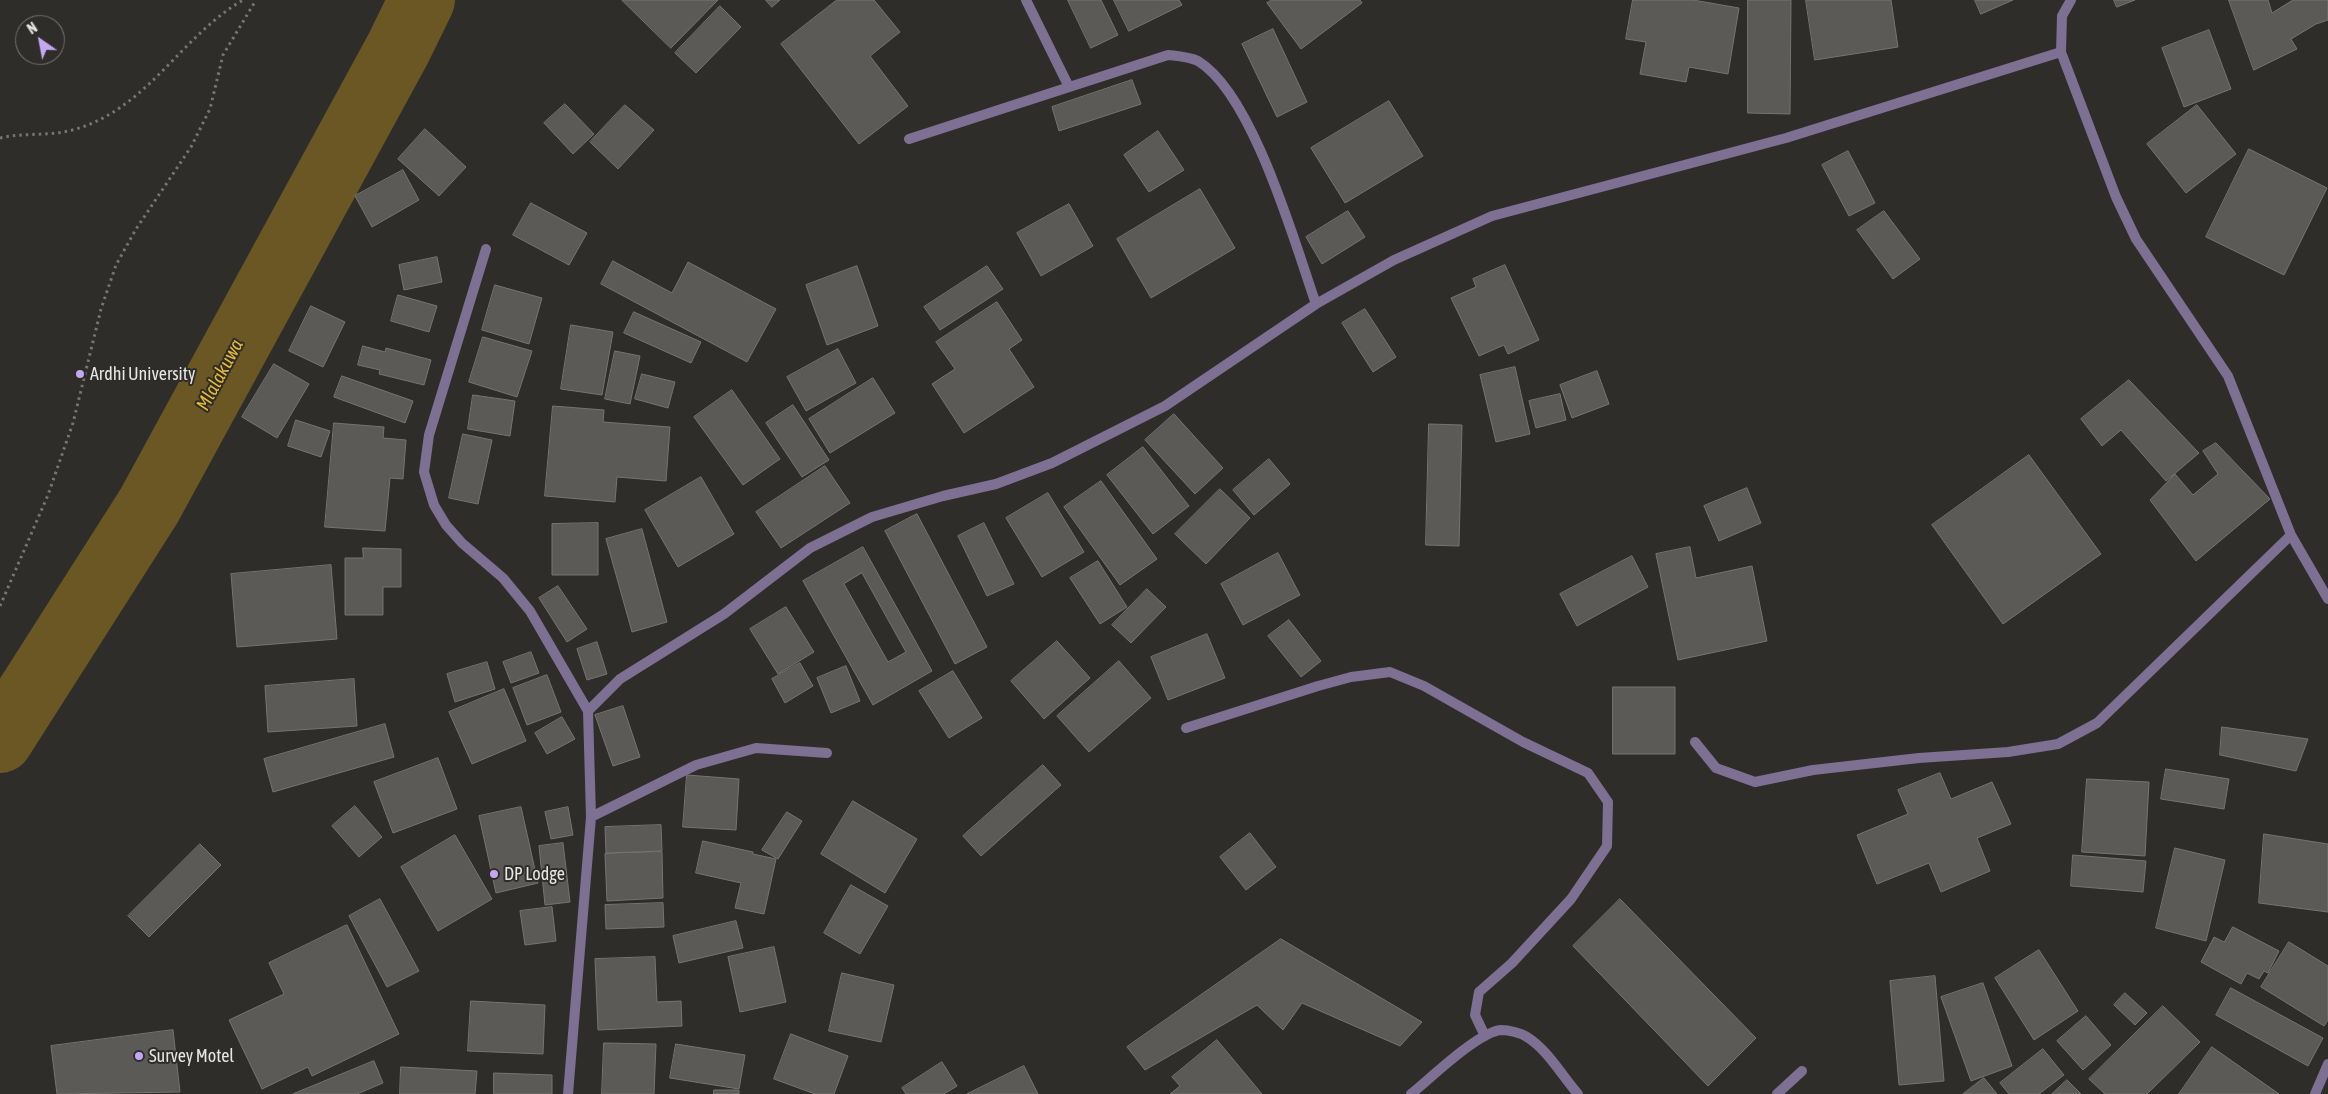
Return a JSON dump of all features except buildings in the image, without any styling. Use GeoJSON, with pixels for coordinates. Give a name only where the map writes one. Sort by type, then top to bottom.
{"type":"FeatureCollection","features":[{"type":"Feature","properties":{"kind":"street"},"geometry":{"type":"LineString","coordinates":[[1026,0],[1069,87]]}},
{"type":"Feature","properties":{"kind":"street"},"geometry":{"type":"LineString","coordinates":[[2071,0],[2062,16],[2061,52],[2116,197],[2136,239],[2228,376],[2291,535],[2328,599]]}},
{"type":"Feature","properties":{"kind":"street"},"geometry":{"type":"LineString","coordinates":[[588,711],[620,679],[724,614],[810,548],[872,517],[943,496],[996,484],[1052,463],[1165,406],[1316,304],[1394,260],[1492,216],[1786,138],[2061,52]]}},
{"type":"Feature","properties":{"kind":"street"},"geometry":{"type":"LineString","coordinates":[[909,139],[1168,55],[1197,61],[1220,81],[1238,106],[1267,164],[1316,304]]}},
{"type":"Feature","properties":{"kind":"street"},"geometry":{"type":"LineString","coordinates":[[486,249],[429,435],[424,472],[434,505],[446,525],[462,543],[503,578],[530,611],[588,711],[591,817],[568,1094]]}},
{"type":"Feature","properties":{"kind":"street"},"geometry":{"type":"LineString","coordinates":[[1695,742],[1716,768],[1755,782],[1813,770],[1919,758],[2008,752],[2058,744],[2097,722],[2291,535]]}},
{"type":"Feature","properties":{"kind":"street"},"geometry":{"type":"LineString","coordinates":[[1186,728],[1318,686],[1351,677],[1390,672],[1424,686],[1523,742],[1588,773],[1608,802],[1607,846],[1571,899],[1512,963],[1479,992],[1475,1015],[1485,1036]]}},
{"type":"Feature","properties":{"kind":"street"},"geometry":{"type":"LineString","coordinates":[[591,817],[696,765],[756,748],[827,753]]}},
{"type":"Feature","properties":{"kind":"street"},"geometry":{"type":"LineString","coordinates":[[1411,1094],[1470,1046],[1485,1036],[1501,1030],[1528,1037],[1547,1055],[1578,1094]]}},
{"type":"Feature","properties":{"kind":"street"},"geometry":{"type":"LineString","coordinates":[[2315,1094],[2328,1064]]}},
{"type":"Feature","properties":{"kind":"street"},"geometry":{"type":"LineString","coordinates":[[1776,1094],[1802,1071]]}},
{"type":"Feature","properties":{"kind":"path"},"geometry":{"type":"LineString","coordinates":[[0,138],[74,130],[98,121],[135,97],[156,79],[195,37],[232,6],[243,0]]}},
{"type":"Feature","properties":{"kind":"path"},"geometry":{"type":"LineString","coordinates":[[0,606],[48,495],[73,423],[101,309],[116,265],[136,229],[191,148],[210,109],[223,55],[256,0]]}},
{"type":"Feature","properties":{"kind":"waterway","name":"Mlalakuwa"},"geometry":{"type":"LineString","coordinates":[[0,740],[149,506],[398,49],[422,0]]}},
{"type":"Feature","properties":{"kind":"place","name":"Ardhi University"},"geometry":{"type":"Point","coordinates":[80,374]}},
{"type":"Feature","properties":{"kind":"place","name":"DP Lodge"},"geometry":{"type":"Point","coordinates":[494,874]}},
{"type":"Feature","properties":{"kind":"place","name":"Survey Motel"},"geometry":{"type":"Point","coordinates":[139,1056]}}]}
